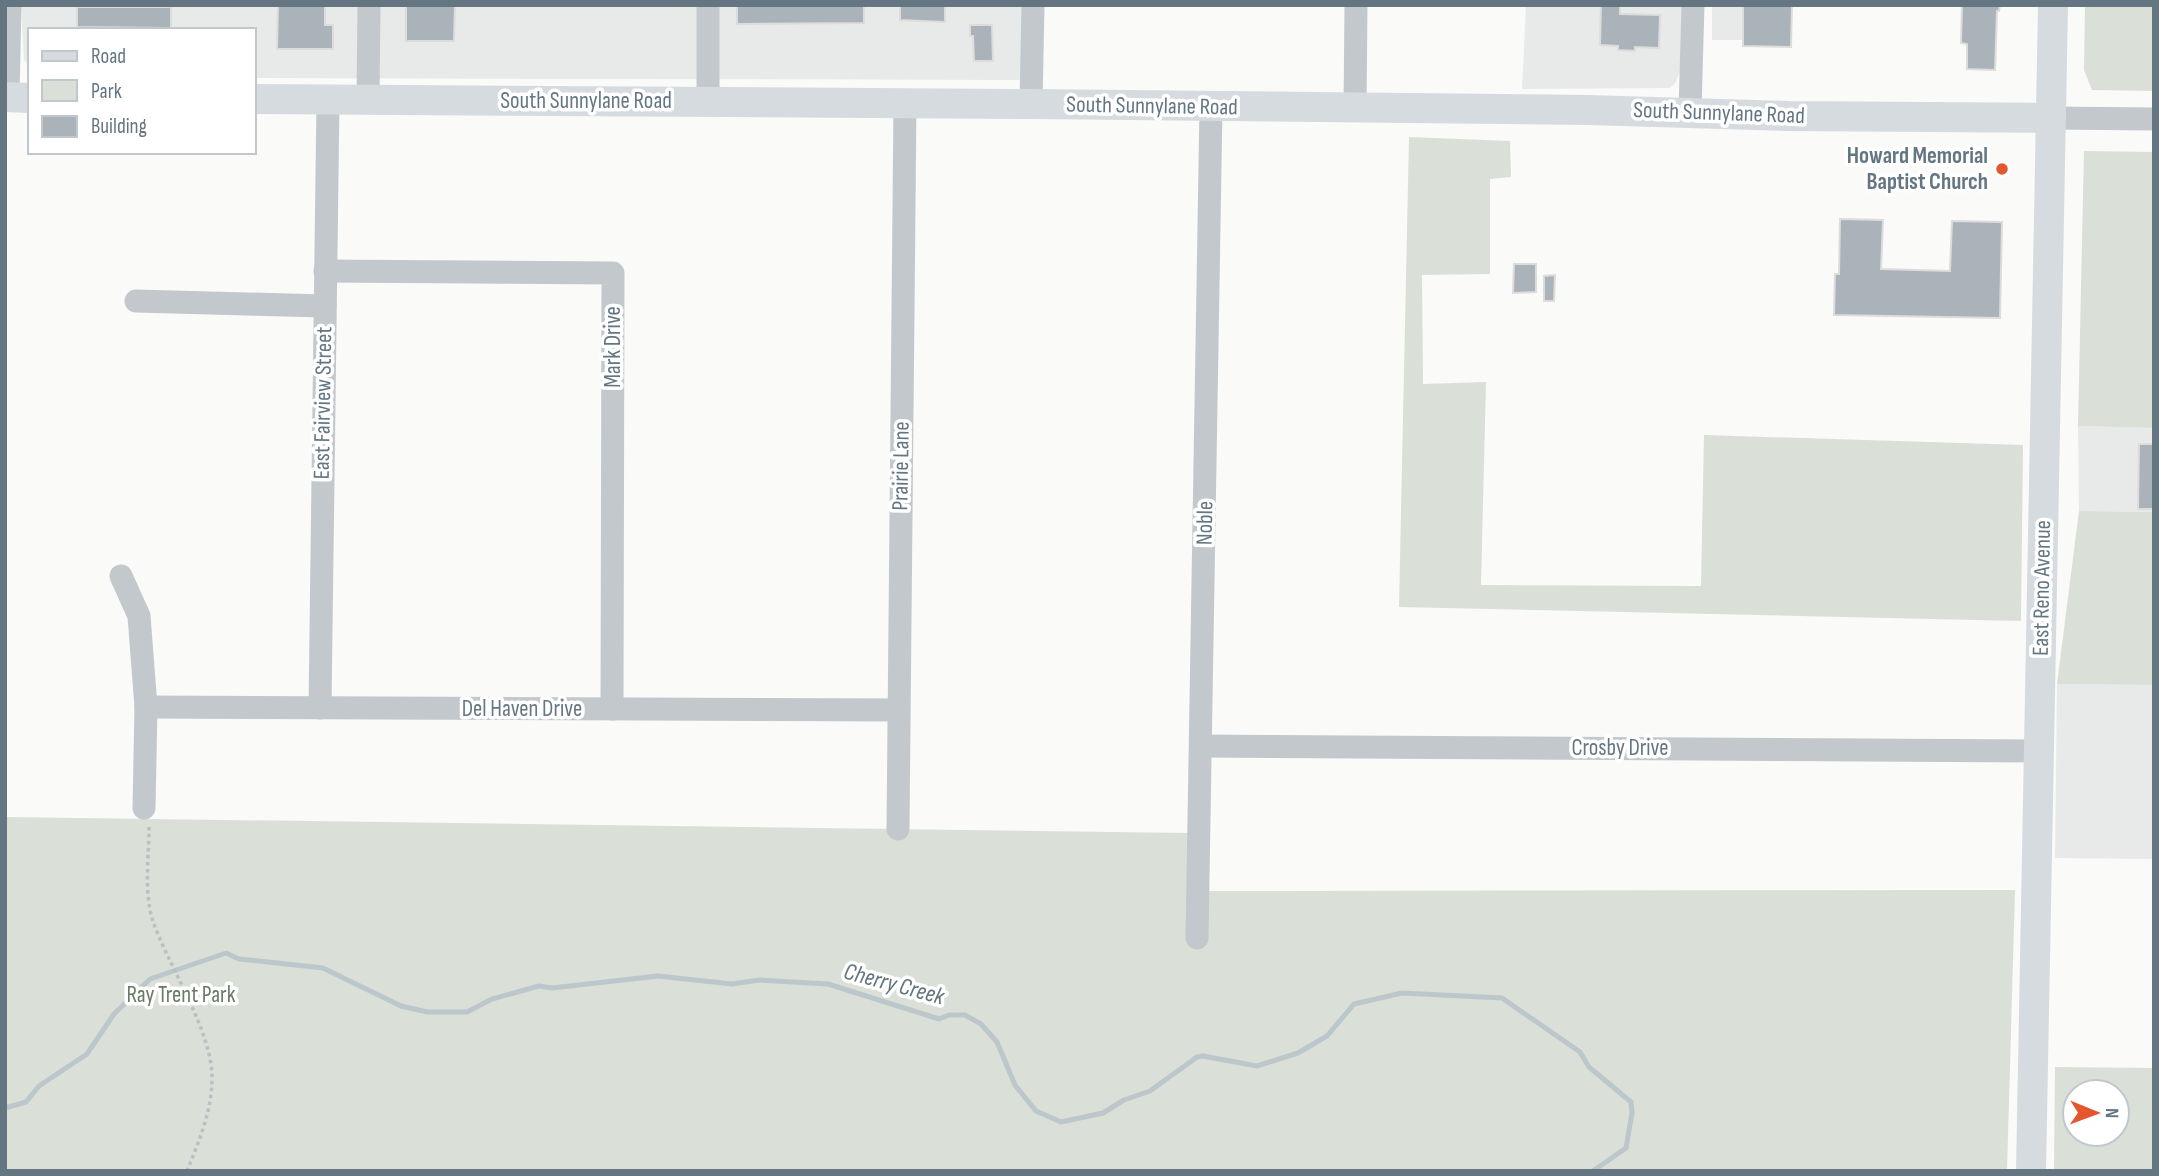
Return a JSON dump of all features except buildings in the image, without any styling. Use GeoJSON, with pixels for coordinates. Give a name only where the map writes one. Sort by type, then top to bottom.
{"type":"FeatureCollection","features":[{"type":"Feature","properties":{"kind":"main road","name":"East Reno Avenue"},"geometry":{"type":"LineString","coordinates":[[2031,1171],[2053,5]]}},
{"type":"Feature","properties":{"kind":"main road","name":"South Sunnylane Road"},"geometry":{"type":"LineString","coordinates":[[256,99],[905,102],[2051,118]]}},
{"type":"Feature","properties":{"kind":"street"},"geometry":{"type":"LineString","coordinates":[[10,5],[14,97]]}},
{"type":"Feature","properties":{"kind":"street"},"geometry":{"type":"LineString","coordinates":[[368,99],[369,5]]}},
{"type":"Feature","properties":{"kind":"street"},"geometry":{"type":"LineString","coordinates":[[708,5],[708,101]]}},
{"type":"Feature","properties":{"kind":"street"},"geometry":{"type":"LineString","coordinates":[[1031,104],[1033,5]]}},
{"type":"Feature","properties":{"kind":"street"},"geometry":{"type":"LineString","coordinates":[[1354,108],[1356,5]]}},
{"type":"Feature","properties":{"kind":"street"},"geometry":{"type":"LineString","coordinates":[[1690,111],[1693,5]]}},
{"type":"Feature","properties":{"kind":"street","name":"East Fairview Street"},"geometry":{"type":"LineString","coordinates":[[320,708],[328,99]]}},
{"type":"Feature","properties":{"kind":"street","name":"Prairie Lane"},"geometry":{"type":"LineString","coordinates":[[898,829],[905,102]]}},
{"type":"Feature","properties":{"kind":"street","name":"Noble"},"geometry":{"type":"LineString","coordinates":[[1197,938],[1211,107]]}},
{"type":"Feature","properties":{"kind":"street"},"geometry":{"type":"LineString","coordinates":[[2051,118],[2154,119]]}},
{"type":"Feature","properties":{"kind":"street","name":"Mark Drive"},"geometry":{"type":"LineString","coordinates":[[325,271],[614,273],[612,709]]}},
{"type":"Feature","properties":{"kind":"street"},"geometry":{"type":"LineString","coordinates":[[136,301],[325,306]]}},
{"type":"Feature","properties":{"kind":"street"},"geometry":{"type":"LineString","coordinates":[[121,576],[139,616],[146,707],[144,808]]}},
{"type":"Feature","properties":{"kind":"street","name":"Del Haven Drive"},"geometry":{"type":"LineString","coordinates":[[146,707],[898,710]]}},
{"type":"Feature","properties":{"kind":"street","name":"Crosby Drive"},"geometry":{"type":"LineString","coordinates":[[1202,746],[2039,751]]}},
{"type":"Feature","properties":{"kind":"path"},"geometry":{"type":"LineString","coordinates":[[144,808],[149,821],[149,900],[152,918],[191,1006],[207,1049],[212,1076],[203,1132],[187,1171]]}},
{"type":"Feature","properties":{"kind":"shaded area"},"geometry":{"type":"Polygon","coordinates":[[[21,5],[1023,5],[1023,80],[256,78],[256,28],[28,28],[28,65],[24,60],[21,5]]]}},
{"type":"Feature","properties":{"kind":"shaded area"},"geometry":{"type":"Polygon","coordinates":[[[1526,5],[1682,5],[1680,71],[1676,82],[1670,88],[1522,89],[1526,5]]]}},
{"type":"Feature","properties":{"kind":"shaded area"},"geometry":{"type":"Polygon","coordinates":[[[1712,5],[1743,5],[1743,40],[1712,40],[1712,5]]]}},
{"type":"Feature","properties":{"kind":"shaded area"},"geometry":{"type":"Polygon","coordinates":[[[2078,426],[2154,428],[2154,512],[2079,511],[2078,426]]]}},
{"type":"Feature","properties":{"kind":"shaded area"},"geometry":{"type":"Polygon","coordinates":[[[2057,684],[2154,685],[2154,859],[2055,858],[2057,684]]]}},
{"type":"Feature","properties":{"kind":"green space"},"geometry":{"type":"Polygon","coordinates":[[[2085,5],[2154,5],[2154,91],[2092,90],[2084,70],[2085,5]]]}},
{"type":"Feature","properties":{"kind":"green space"},"geometry":{"type":"Polygon","coordinates":[[[1409,137],[1510,141],[1511,177],[1490,179],[1490,274],[1422,275],[1423,384],[1486,382],[1481,585],[1701,586],[1704,435],[2023,445],[2021,621],[1399,607],[1409,137]]]}},
{"type":"Feature","properties":{"kind":"green space"},"geometry":{"type":"Polygon","coordinates":[[[2084,151],[2154,152],[2154,428],[2078,426],[2084,151]]]}},
{"type":"Feature","properties":{"kind":"green space"},"geometry":{"type":"Polygon","coordinates":[[[2079,511],[2154,512],[2154,685],[2057,684],[2079,511]]]}},
{"type":"Feature","properties":{"kind":"green space","name":"Ray Trent Park"},"geometry":{"type":"Polygon","coordinates":[[[5,817],[1189,833],[1191,891],[2015,890],[2007,1171],[5,1171],[5,817]]]}},
{"type":"Feature","properties":{"kind":"green space"},"geometry":{"type":"Polygon","coordinates":[[[2055,1067],[2154,1068],[2154,1171],[2054,1171],[2055,1067]]]}},
{"type":"Feature","properties":{"kind":"waterway","name":"Cherry Creek"},"geometry":{"type":"LineString","coordinates":[[5,1108],[26,1102],[39,1086],[87,1054],[114,1014],[150,979],[226,953],[239,959],[323,968],[401,1006],[427,1012],[467,1012],[492,999],[539,986],[552,988],[658,976],[732,984],[759,980],[828,984],[939,1019],[949,1015],[965,1015],[981,1024],[997,1042],[1015,1085],[1036,1111],[1061,1122],[1103,1113],[1124,1100],[1150,1091],[1197,1057],[1257,1066],[1298,1053],[1327,1036],[1354,1004],[1402,993],[1502,998],[1580,1052],[1589,1067],[1631,1102],[1632,1113],[1626,1148],[1593,1171]]}},
{"type":"Feature","properties":{"kind":"place","name":"Howard Memorial Baptist Church"},"geometry":{"type":"Point","coordinates":[2002,169]}}]}
